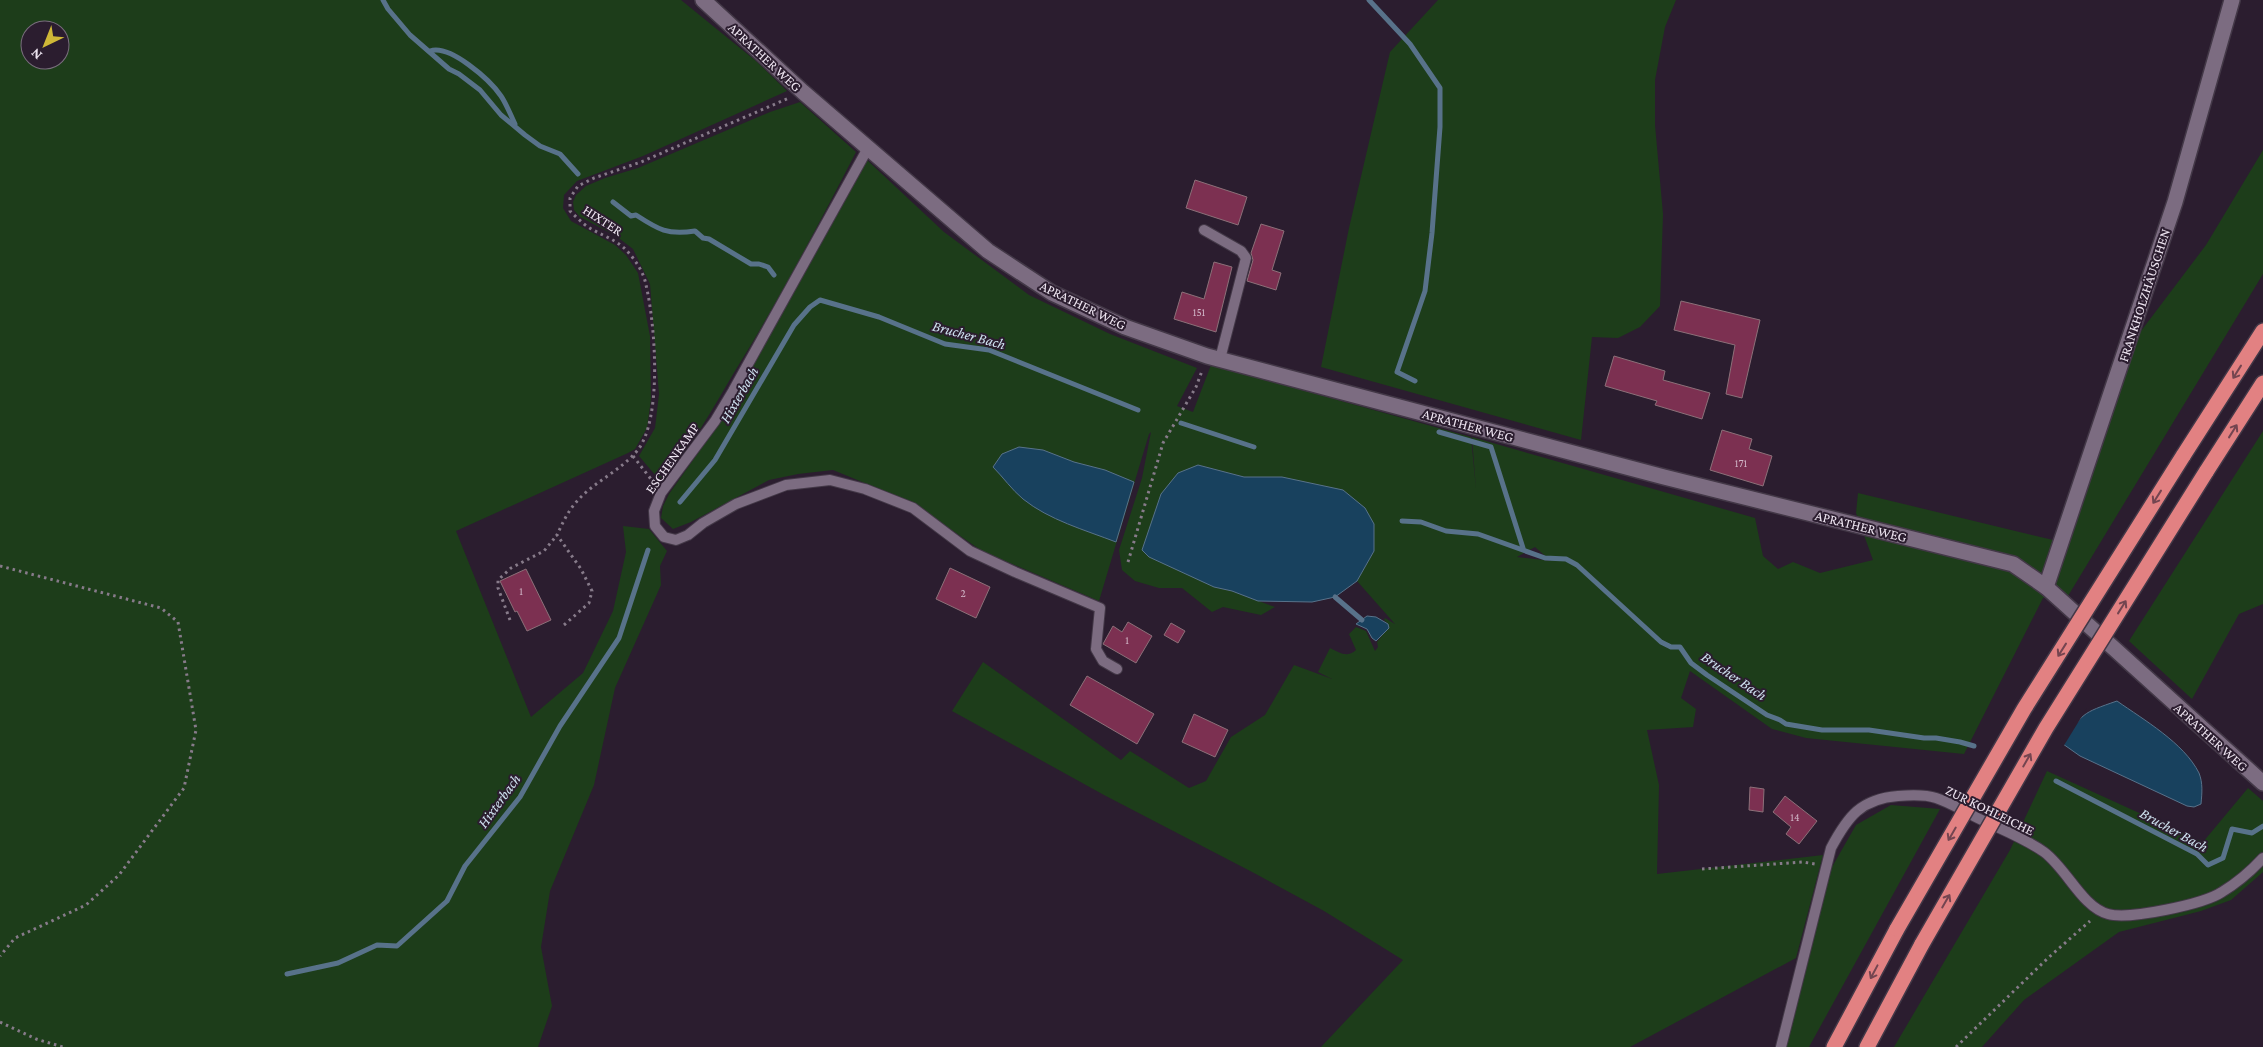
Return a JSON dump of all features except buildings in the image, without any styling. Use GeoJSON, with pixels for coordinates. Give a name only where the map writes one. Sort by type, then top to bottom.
{"type":"FeatureCollection","features":[{"type":"Feature","properties":{"kind":"highway"},"geometry":{"type":"LineString","coordinates":[[1834,1047],[1897,929],[2024,709],[2263,331]]}},
{"type":"Feature","properties":{"kind":"highway"},"geometry":{"type":"LineString","coordinates":[[1867,1047],[1922,944],[2046,728],[2263,383]]}},
{"type":"Feature","properties":{"kind":"street","name":"APRATHER WEG"},"geometry":{"type":"LineString","coordinates":[[703,0],[803,92],[988,251],[1052,293],[1125,327],[1214,357],[1655,474],[2013,564],[2046,588],[2263,783]]}},
{"type":"Feature","properties":{"kind":"street","name":"FRANKHOLZHÄUSCHEN"},"geometry":{"type":"LineString","coordinates":[[2046,588],[2175,202],[2232,0]]}},
{"type":"Feature","properties":{"kind":"lane","name":"ESCHENKAMP"},"geometry":{"type":"LineString","coordinates":[[868,148],[733,391],[710,428],[661,493],[654,511],[655,526],[664,537],[676,540],[688,535],[703,523],[736,504],[786,485],[830,480],[873,492],[913,508],[970,551],[1100,608],[1096,649],[1102,661],[1117,669]]}},
{"type":"Feature","properties":{"kind":"lane"},"geometry":{"type":"LineString","coordinates":[[1204,230],[1238,250],[1246,258],[1214,357]]}},
{"type":"Feature","properties":{"kind":"lane","name":"ZUR KOHLEICHE"},"geometry":{"type":"LineString","coordinates":[[1781,1047],[1831,848],[1844,824],[1860,808],[1884,797],[1911,795],[1936,798],[2044,852],[2064,870],[2076,889],[2092,905],[2108,914]]}},
{"type":"Feature","properties":{"kind":"lane"},"geometry":{"type":"LineString","coordinates":[[2108,914],[2132,915],[2178,907],[2221,894],[2251,871],[2263,858]]}},
{"type":"Feature","properties":{"kind":"path","name":"HIXTER"},"geometry":{"type":"LineString","coordinates":[[510,620],[498,588],[498,580],[511,568],[544,551],[557,535],[566,515],[578,499],[633,456],[639,449],[649,427],[654,400],[654,348],[646,284],[640,269],[628,252],[616,240],[584,224],[570,211],[570,198],[578,186],[594,178],[641,162],[803,92]]}},
{"type":"Feature","properties":{"kind":"path"},"geometry":{"type":"LineString","coordinates":[[1128,562],[1162,443],[1214,357]]}},
{"type":"Feature","properties":{"kind":"path"},"geometry":{"type":"LineString","coordinates":[[633,456],[661,493]]}},
{"type":"Feature","properties":{"kind":"path"},"geometry":{"type":"LineString","coordinates":[[557,535],[592,590],[589,603],[564,625]]}},
{"type":"Feature","properties":{"kind":"path"},"geometry":{"type":"LineString","coordinates":[[0,566],[161,608],[178,622],[196,730],[184,788],[119,875],[86,905],[14,938],[0,956]]}},
{"type":"Feature","properties":{"kind":"path"},"geometry":{"type":"LineString","coordinates":[[1702,869],[1803,862],[1826,866]]}},
{"type":"Feature","properties":{"kind":"path"},"geometry":{"type":"LineString","coordinates":[[1956,1047],[2094,917],[2108,914]]}},
{"type":"Feature","properties":{"kind":"path"},"geometry":{"type":"LineString","coordinates":[[0,1022],[36,1039],[63,1047]]}},
{"type":"Feature","properties":{"kind":"green space"},"geometry":{"type":"Polygon","coordinates":[[[0,0],[681,0],[756,61],[787,91],[643,156],[577,181],[564,195],[563,208],[571,221],[615,245],[626,255],[638,273],[650,336],[651,399],[647,428],[635,449],[628,453],[456,531],[531,717],[583,673],[613,611],[626,552],[623,526],[649,529],[667,551],[660,566],[661,585],[615,688],[594,785],[550,891],[541,947],[552,1006],[538,1047],[0,1047],[0,0]]]}},
{"type":"Feature","properties":{"kind":"green space"},"geometry":{"type":"Polygon","coordinates":[[[1438,0],[1676,0],[1665,27],[1655,80],[1655,125],[1663,214],[1660,306],[1640,327],[1618,338],[1592,337],[1581,440],[1321,367],[1349,228],[1390,52],[1438,0]]]}},
{"type":"Feature","properties":{"kind":"green space"},"geometry":{"type":"Polygon","coordinates":[[[800,102],[856,152],[798,263],[767,317],[701,428],[661,482],[639,456],[655,428],[659,394],[650,284],[633,249],[616,236],[580,217],[574,210],[573,202],[576,195],[586,186],[638,168],[770,112],[800,102]]]}},
{"type":"Feature","properties":{"kind":"green space"},"geometry":{"type":"Polygon","coordinates":[[[2263,150],[2263,274],[2068,596],[2043,598],[1964,754],[1806,738],[1772,729],[1690,671],[1681,698],[1696,709],[1693,727],[1647,730],[1659,785],[1657,874],[1823,855],[1796,958],[1630,1047],[1321,1047],[1403,960],[1324,911],[1104,795],[952,711],[983,662],[1121,760],[1130,751],[1189,788],[1206,781],[1231,737],[1265,715],[1294,665],[1332,679],[1318,672],[1330,648],[1346,654],[1356,650],[1349,634],[1356,627],[1366,631],[1375,651],[1378,647],[1377,642],[1388,628],[1388,624],[1384,620],[1385,618],[1395,624],[1357,581],[1374,551],[1282,477],[1244,477],[1198,465],[1214,587],[1232,591],[1275,607],[1261,615],[1223,607],[1212,612],[1182,588],[1159,588],[1135,581],[1122,570],[1119,550],[1142,478],[1151,432],[1099,601],[982,551],[911,502],[833,470],[769,480],[691,522],[673,529],[661,518],[663,506],[669,494],[727,412],[867,160],[944,232],[1029,295],[1110,334],[1197,368],[1177,406],[1193,412],[1211,365],[1471,437],[1476,489],[1472,437],[1755,518],[1763,556],[1778,569],[1793,562],[1820,573],[1873,560],[1856,513],[1858,493],[2053,540],[2123,350],[2135,339],[2206,245],[2263,150]],[[1535,547],[1517,557],[1551,561],[1535,547]]]}},
{"type":"Feature","properties":{"kind":"green space"},"geometry":{"type":"Polygon","coordinates":[[[2263,431],[2263,604],[2239,614],[2192,699],[2129,641],[2263,431]]]}},
{"type":"Feature","properties":{"kind":"green space"},"geometry":{"type":"Polygon","coordinates":[[[2047,771],[2203,842],[2248,788],[2263,801],[2263,872],[2231,900],[2201,911],[2119,932],[2024,1000],[1982,1047],[1894,1047],[2010,850],[2047,771]]]}},
{"type":"Feature","properties":{"kind":"green space"},"geometry":{"type":"Polygon","coordinates":[[[1891,805],[1940,809],[1809,1047],[1785,1047],[1832,867],[1856,825],[1891,805]]]}},
{"type":"Feature","properties":{"kind":"water"},"geometry":{"type":"Polygon","coordinates":[[[1019,447],[1043,450],[1074,462],[1105,470],[1134,482],[1116,542],[1056,519],[1033,506],[1019,495],[993,467],[1002,454],[1019,447]]]}},
{"type":"Feature","properties":{"kind":"water"},"geometry":{"type":"Polygon","coordinates":[[[1198,465],[1244,477],[1282,477],[1343,490],[1365,508],[1374,524],[1374,551],[1357,581],[1335,597],[1312,602],[1258,601],[1232,591],[1214,587],[1149,557],[1142,550],[1161,494],[1178,473],[1198,465]]]}},
{"type":"Feature","properties":{"kind":"water"},"geometry":{"type":"Polygon","coordinates":[[[1367,616],[1376,617],[1388,624],[1389,628],[1376,641],[1367,629],[1356,624],[1367,616]]]}},
{"type":"Feature","properties":{"kind":"water"},"geometry":{"type":"Polygon","coordinates":[[[2117,701],[2163,733],[2184,752],[2199,773],[2202,792],[2201,804],[2194,807],[2187,806],[2080,756],[2063,744],[2084,715],[2096,708],[2117,701]]]}},
{"type":"Feature","properties":{"kind":"pier"},"geometry":{"type":"Polygon","coordinates":[[[2087,708],[2063,747],[2060,737],[2087,708]]]}},
{"type":"Feature","properties":{"kind":"waterway","name":"Brucher Bach"},"geometry":{"type":"LineString","coordinates":[[383,0],[388,9],[410,35],[449,69],[480,90],[501,115],[525,135],[540,146],[560,154],[578,174]]}},
{"type":"Feature","properties":{"kind":"waterway"},"geometry":{"type":"LineString","coordinates":[[1369,0],[1410,44],[1440,88],[1440,127],[1432,233],[1425,291],[1397,372],[1415,381]]}},
{"type":"Feature","properties":{"kind":"waterway","name":"Brucher Bach"},"geometry":{"type":"LineString","coordinates":[[430,51],[438,50],[448,53],[479,73],[501,96],[515,124]]}},
{"type":"Feature","properties":{"kind":"waterway","name":"Brucher Bach"},"geometry":{"type":"LineString","coordinates":[[613,202],[631,216],[636,215],[664,230],[670,232],[695,231],[703,238],[709,239],[751,264],[768,267],[774,275]]}},
{"type":"Feature","properties":{"kind":"waterway","name":"Brucher Bach"},"geometry":{"type":"LineString","coordinates":[[680,502],[715,460],[794,325],[810,307],[820,300],[879,317],[945,344],[989,350],[1138,410]]}},
{"type":"Feature","properties":{"kind":"waterway","name":"Brucher Bach"},"geometry":{"type":"LineString","coordinates":[[1181,423],[1254,447]]}},
{"type":"Feature","properties":{"kind":"waterway"},"geometry":{"type":"LineString","coordinates":[[1439,432],[1491,447],[1523,548]]}},
{"type":"Feature","properties":{"kind":"waterway","name":"Brucher Bach"},"geometry":{"type":"LineString","coordinates":[[1402,521],[1421,522],[1446,531],[1478,534],[1545,558],[1566,559],[1577,565],[1661,642],[1671,647],[1680,647],[1691,663],[1707,675],[1767,715],[1786,724],[1822,730],[1869,730],[1936,738],[1974,746]]}},
{"type":"Feature","properties":{"kind":"waterway","name":"Hixterbach"},"geometry":{"type":"LineString","coordinates":[[287,974],[338,963],[377,945],[397,946],[447,901],[465,866],[520,797],[560,726],[619,638],[648,550]]}},
{"type":"Feature","properties":{"kind":"waterway"},"geometry":{"type":"LineString","coordinates":[[1335,597],[1362,620]]}},
{"type":"Feature","properties":{"kind":"waterway","name":"Brucher Bach"},"geometry":{"type":"LineString","coordinates":[[2056,781],[2197,854],[2208,865],[2223,858],[2232,829],[2252,833],[2263,826]]}}]}
